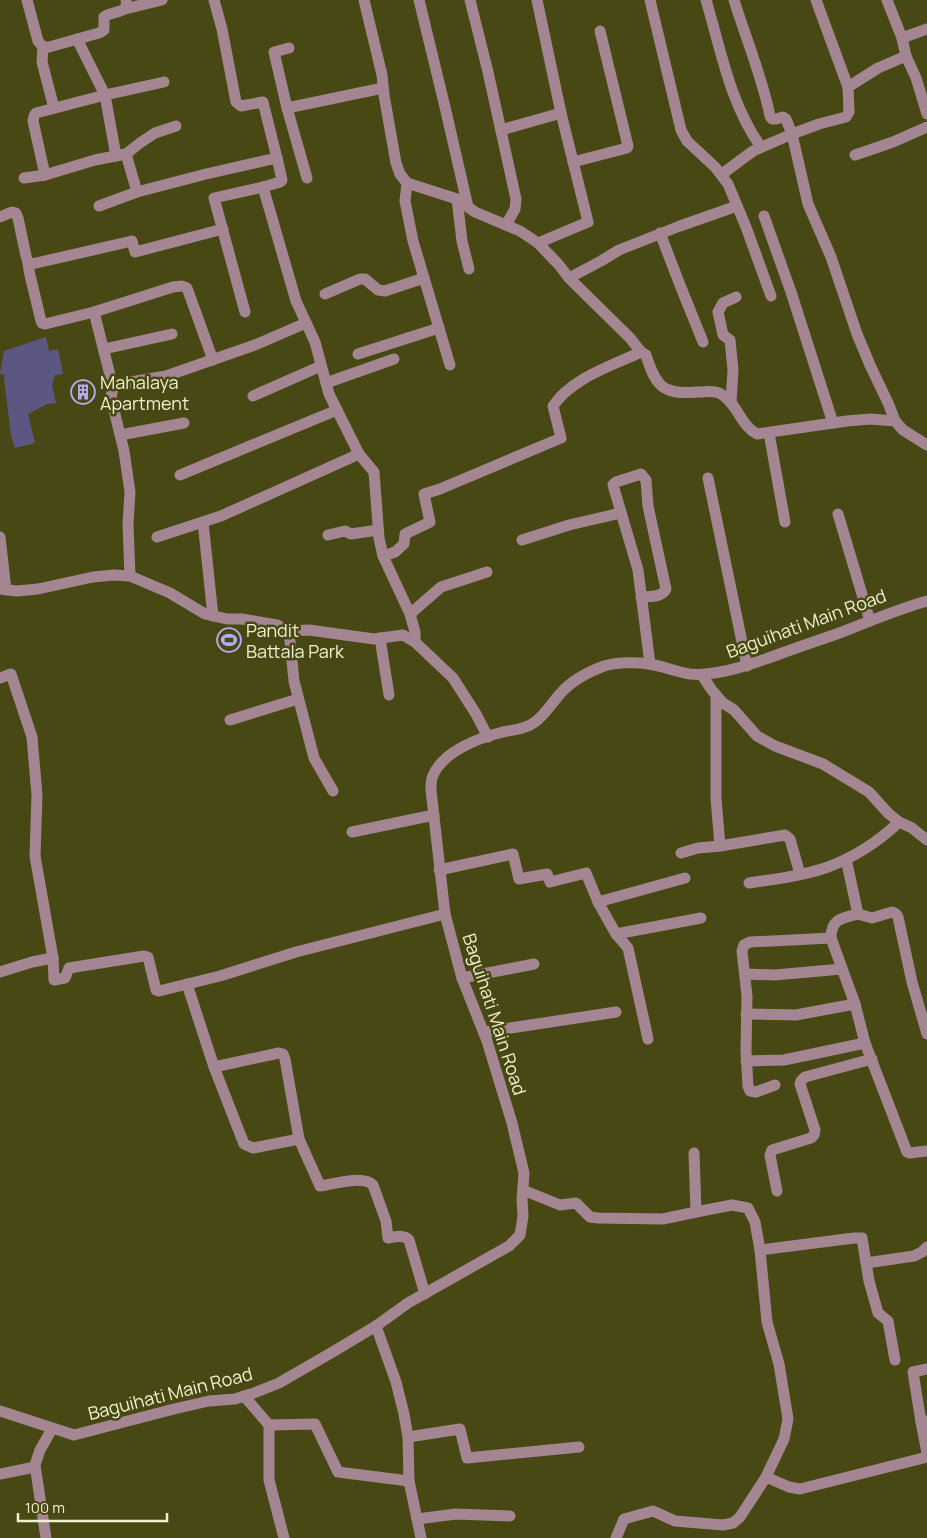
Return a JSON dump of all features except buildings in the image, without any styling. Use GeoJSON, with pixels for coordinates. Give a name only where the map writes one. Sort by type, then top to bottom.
{"type":"FeatureCollection","features":[{"type":"Feature","properties":{"kind":"street"},"geometry":{"type":"LineString","coordinates":[[27,0],[38,41],[42,47],[42,62],[54,108]]}},
{"type":"Feature","properties":{"kind":"street"},"geometry":{"type":"LineString","coordinates":[[42,47],[49,47],[100,33],[104,30],[104,17],[107,14],[121,12],[126,4],[162,0]]}},
{"type":"Feature","properties":{"kind":"street"},"geometry":{"type":"LineString","coordinates":[[214,0],[222,29],[236,102],[241,106],[263,102],[286,103],[383,88]]}},
{"type":"Feature","properties":{"kind":"street"},"geometry":{"type":"LineString","coordinates":[[364,0],[382,75],[396,163],[400,174],[407,183],[456,200],[475,212],[520,231],[538,243],[569,278],[646,355],[655,378],[668,390],[679,393],[711,391],[718,393],[731,402],[749,430],[756,434],[870,419],[895,421]]}},
{"type":"Feature","properties":{"kind":"street"},"geometry":{"type":"LineString","coordinates":[[418,0],[468,207]]}},
{"type":"Feature","properties":{"kind":"street"},"geometry":{"type":"LineString","coordinates":[[470,0],[516,199],[515,209],[506,225]]}},
{"type":"Feature","properties":{"kind":"street"},"geometry":{"type":"LineString","coordinates":[[537,0],[561,113],[588,222],[538,243]]}},
{"type":"Feature","properties":{"kind":"street"},"geometry":{"type":"LineString","coordinates":[[650,0],[681,130],[687,141],[722,174],[728,184],[771,296]]}},
{"type":"Feature","properties":{"kind":"street"},"geometry":{"type":"LineString","coordinates":[[706,0],[741,115],[761,148]]}},
{"type":"Feature","properties":{"kind":"street"},"geometry":{"type":"LineString","coordinates":[[734,0],[757,66],[770,116],[772,119],[783,116],[792,134],[808,204],[831,257],[857,334],[870,365],[895,421],[903,430],[927,445]]}},
{"type":"Feature","properties":{"kind":"street"},"geometry":{"type":"LineString","coordinates":[[722,174],[742,158],[761,148],[819,124],[846,117],[849,112],[848,87],[816,0]]}},
{"type":"Feature","properties":{"kind":"street"},"geometry":{"type":"LineString","coordinates":[[887,0],[902,38],[906,56],[923,89],[927,114]]}},
{"type":"Feature","properties":{"kind":"street"},"geometry":{"type":"LineString","coordinates":[[902,38],[927,29]]}},
{"type":"Feature","properties":{"kind":"street"},"geometry":{"type":"LineString","coordinates":[[573,162],[628,146],[600,31]]}},
{"type":"Feature","properties":{"kind":"street"},"geometry":{"type":"LineString","coordinates":[[78,39],[105,95],[121,155],[137,192]]}},
{"type":"Feature","properties":{"kind":"street"},"geometry":{"type":"LineString","coordinates":[[289,48],[274,52],[307,178]]}},
{"type":"Feature","properties":{"kind":"street"},"geometry":{"type":"LineString","coordinates":[[848,87],[878,68],[906,56]]}},
{"type":"Feature","properties":{"kind":"street"},"geometry":{"type":"LineString","coordinates":[[45,175],[33,121],[36,113],[164,82]]}},
{"type":"Feature","properties":{"kind":"street"},"geometry":{"type":"LineString","coordinates":[[245,312],[214,198],[263,187],[282,180],[263,102]]}},
{"type":"Feature","properties":{"kind":"street"},"geometry":{"type":"LineString","coordinates":[[501,130],[561,113]]}},
{"type":"Feature","properties":{"kind":"street"},"geometry":{"type":"LineString","coordinates":[[24,178],[45,175],[95,160],[121,155],[155,133],[176,126]]}},
{"type":"Feature","properties":{"kind":"street"},"geometry":{"type":"LineString","coordinates":[[855,155],[893,142],[927,127]]}},
{"type":"Feature","properties":{"kind":"street"},"geometry":{"type":"LineString","coordinates":[[99,206],[137,192],[277,158]]}},
{"type":"Feature","properties":{"kind":"street"},"geometry":{"type":"LineString","coordinates":[[407,183],[405,201],[413,242],[450,364]]}},
{"type":"Feature","properties":{"kind":"street"},"geometry":{"type":"LineString","coordinates":[[263,187],[296,301],[314,342],[329,394],[359,454],[374,472],[378,530],[383,556],[410,614],[415,632],[415,642]]}},
{"type":"Feature","properties":{"kind":"street"},"geometry":{"type":"LineString","coordinates":[[456,200],[462,241],[469,269]]}},
{"type":"Feature","properties":{"kind":"street"},"geometry":{"type":"LineString","coordinates":[[569,278],[601,262],[618,250],[737,206]]}},
{"type":"Feature","properties":{"kind":"street"},"geometry":{"type":"LineString","coordinates":[[0,217],[12,212],[16,213],[42,323],[45,324],[94,312],[173,287],[182,286],[187,288],[189,292],[213,360]]}},
{"type":"Feature","properties":{"kind":"street"},"geometry":{"type":"LineString","coordinates":[[764,216],[791,292],[833,423]]}},
{"type":"Feature","properties":{"kind":"street"},"geometry":{"type":"LineString","coordinates":[[28,262],[32,264],[38,263],[132,241],[135,252],[223,229]]}},
{"type":"Feature","properties":{"kind":"street"},"geometry":{"type":"LineString","coordinates":[[660,233],[703,342]]}},
{"type":"Feature","properties":{"kind":"street"},"geometry":{"type":"LineString","coordinates":[[325,294],[360,279],[365,279],[378,290],[385,291],[424,278]]}},
{"type":"Feature","properties":{"kind":"street"},"geometry":{"type":"LineString","coordinates":[[731,402],[733,370],[730,340],[723,335],[718,312],[723,303],[736,298]]}},
{"type":"Feature","properties":{"kind":"street"},"geometry":{"type":"LineString","coordinates":[[94,312],[113,387],[111,398],[124,451],[130,492],[128,524],[130,576]]}},
{"type":"Feature","properties":{"kind":"street"},"geometry":{"type":"LineString","coordinates":[[113,387],[119,384],[166,376],[281,335],[306,323]]}},
{"type":"Feature","properties":{"kind":"street"},"geometry":{"type":"LineString","coordinates":[[358,354],[439,328]]}},
{"type":"Feature","properties":{"kind":"street"},"geometry":{"type":"LineString","coordinates":[[104,349],[172,334]]}},
{"type":"Feature","properties":{"kind":"street"},"geometry":{"type":"LineString","coordinates":[[383,556],[395,552],[404,544],[405,534],[430,522],[424,494],[561,438],[553,406],[560,396],[591,375],[641,352]]}},
{"type":"Feature","properties":{"kind":"street"},"geometry":{"type":"LineString","coordinates":[[326,383],[394,358]]}},
{"type":"Feature","properties":{"kind":"street"},"geometry":{"type":"LineString","coordinates":[[253,396],[322,366]]}},
{"type":"Feature","properties":{"kind":"street"},"geometry":{"type":"LineString","coordinates":[[180,475],[337,410]]}},
{"type":"Feature","properties":{"kind":"street"},"geometry":{"type":"LineString","coordinates":[[120,435],[184,423]]}},
{"type":"Feature","properties":{"kind":"street"},"geometry":{"type":"LineString","coordinates":[[769,433],[785,522]]}},
{"type":"Feature","properties":{"kind":"street"},"geometry":{"type":"LineString","coordinates":[[157,537],[221,516],[359,454]]}},
{"type":"Feature","properties":{"kind":"street"},"geometry":{"type":"LineString","coordinates":[[641,597],[659,595],[666,589],[648,506],[646,480],[641,474],[616,482],[613,485],[638,570],[641,597],[650,664]]}},
{"type":"Feature","properties":{"kind":"street"},"geometry":{"type":"LineString","coordinates":[[708,478],[747,666]]}},
{"type":"Feature","properties":{"kind":"street"},"geometry":{"type":"LineString","coordinates":[[522,540],[569,525],[621,513]]}},
{"type":"Feature","properties":{"kind":"street"},"geometry":{"type":"LineString","coordinates":[[838,514],[870,621]]}},
{"type":"Feature","properties":{"kind":"street"},"geometry":{"type":"LineString","coordinates":[[203,522],[213,616]]}},
{"type":"Feature","properties":{"kind":"street"},"geometry":{"type":"LineString","coordinates":[[328,535],[345,531],[351,534],[378,530]]}},
{"type":"Feature","properties":{"kind":"street"},"geometry":{"type":"LineString","coordinates":[[0,538],[3,589],[17,591],[38,589],[94,577],[130,576],[170,593],[205,614],[213,616],[277,625],[289,631],[309,630],[374,639],[403,635],[415,642],[453,678],[488,737]]}},
{"type":"Feature","properties":{"kind":"street"},"geometry":{"type":"LineString","coordinates":[[410,614],[441,587],[486,572]]}},
{"type":"Feature","properties":{"kind":"street","name":"Baguihati Main Road"},"geometry":{"type":"LineString","coordinates":[[0,1411],[74,1435],[174,1408],[208,1401],[235,1399],[278,1382],[376,1326],[408,1303],[510,1246],[520,1235],[523,1216],[524,1174],[512,1123],[484,1032],[462,978],[445,914],[431,790],[433,778],[438,768],[444,760],[455,752],[488,737],[534,723],[565,688],[587,674],[614,663],[650,664],[689,674],[702,675],[747,666],[900,609],[927,601]]}},
{"type":"Feature","properties":{"kind":"street"},"geometry":{"type":"LineString","coordinates":[[289,631],[294,681],[314,758],[333,791]]}},
{"type":"Feature","properties":{"kind":"street"},"geometry":{"type":"LineString","coordinates":[[380,638],[389,695]]}},
{"type":"Feature","properties":{"kind":"street"},"geometry":{"type":"LineString","coordinates":[[0,678],[11,674],[32,737],[37,795],[34,856],[53,958],[54,980],[65,978],[69,968],[144,956],[148,957],[156,990],[159,991],[296,952],[365,936],[445,914]]}},
{"type":"Feature","properties":{"kind":"street"},"geometry":{"type":"LineString","coordinates":[[702,675],[723,703],[734,710],[757,736],[775,746],[823,764],[869,792],[888,813],[927,840]]}},
{"type":"Feature","properties":{"kind":"street"},"geometry":{"type":"LineString","coordinates":[[716,695],[716,798],[720,846]]}},
{"type":"Feature","properties":{"kind":"street"},"geometry":{"type":"LineString","coordinates":[[230,720],[298,699]]}},
{"type":"Feature","properties":{"kind":"street"},"geometry":{"type":"LineString","coordinates":[[352,832],[434,815]]}},
{"type":"Feature","properties":{"kind":"street"},"geometry":{"type":"LineString","coordinates":[[749,883],[827,867],[846,859],[884,836],[900,822]]}},
{"type":"Feature","properties":{"kind":"street"},"geometry":{"type":"LineString","coordinates":[[681,853],[698,848],[785,835],[790,839],[800,874]]}},
{"type":"Feature","properties":{"kind":"street"},"geometry":{"type":"LineString","coordinates":[[439,870],[513,854],[519,879],[547,874],[550,882],[586,873],[598,902],[616,934],[628,948],[648,1039]]}},
{"type":"Feature","properties":{"kind":"street"},"geometry":{"type":"LineString","coordinates":[[846,859],[858,914]]}},
{"type":"Feature","properties":{"kind":"street"},"geometry":{"type":"LineString","coordinates":[[598,902],[685,878]]}},
{"type":"Feature","properties":{"kind":"street"},"geometry":{"type":"LineString","coordinates":[[927,1034],[912,982],[896,914],[892,912],[872,918],[858,914],[846,917],[834,924],[831,928],[831,938],[872,1060],[907,1152],[927,1151]]}},
{"type":"Feature","properties":{"kind":"street"},"geometry":{"type":"LineString","coordinates":[[616,934],[700,918]]}},
{"type":"Feature","properties":{"kind":"street"},"geometry":{"type":"LineString","coordinates":[[776,1085],[756,1092],[750,1091],[748,1086],[745,974],[742,951],[744,945],[750,942],[831,938]]}},
{"type":"Feature","properties":{"kind":"street"},"geometry":{"type":"LineString","coordinates":[[0,972],[53,958]]}},
{"type":"Feature","properties":{"kind":"street"},"geometry":{"type":"LineString","coordinates":[[462,978],[534,964]]}},
{"type":"Feature","properties":{"kind":"street"},"geometry":{"type":"LineString","coordinates":[[745,974],[775,975],[842,969]]}},
{"type":"Feature","properties":{"kind":"street"},"geometry":{"type":"LineString","coordinates":[[187,984],[214,1067],[244,1144],[252,1148],[299,1139]]}},
{"type":"Feature","properties":{"kind":"street"},"geometry":{"type":"LineString","coordinates":[[746,1014],[796,1015],[854,1004]]}},
{"type":"Feature","properties":{"kind":"street"},"geometry":{"type":"LineString","coordinates":[[484,1032],[616,1012]]}},
{"type":"Feature","properties":{"kind":"street"},"geometry":{"type":"LineString","coordinates":[[746,1061],[784,1060],[866,1043]]}},
{"type":"Feature","properties":{"kind":"street"},"geometry":{"type":"LineString","coordinates":[[214,1067],[279,1053],[282,1054],[285,1058],[299,1139],[320,1186],[360,1180],[369,1181],[372,1184],[386,1221],[388,1238],[402,1237],[409,1240],[424,1294]]}},
{"type":"Feature","properties":{"kind":"street"},"geometry":{"type":"LineString","coordinates":[[777,1191],[770,1155],[772,1150],[811,1138],[814,1135],[815,1130],[800,1084],[801,1081],[805,1077],[872,1060]]}},
{"type":"Feature","properties":{"kind":"street"},"geometry":{"type":"LineString","coordinates":[[694,1153],[696,1212]]}},
{"type":"Feature","properties":{"kind":"street"},"geometry":{"type":"LineString","coordinates":[[523,1190],[560,1205],[576,1203],[590,1217],[664,1219],[732,1205],[748,1208],[755,1222],[760,1250],[767,1322],[779,1364],[788,1419],[784,1439],[766,1477],[740,1517],[733,1523],[723,1525],[675,1521],[653,1511],[624,1519],[616,1538]]}},
{"type":"Feature","properties":{"kind":"street"},"geometry":{"type":"LineString","coordinates":[[760,1250],[862,1238],[868,1281],[878,1313],[888,1321],[895,1360]]}},
{"type":"Feature","properties":{"kind":"street"},"geometry":{"type":"LineString","coordinates":[[866,1263],[914,1256],[927,1247]]}},
{"type":"Feature","properties":{"kind":"street"},"geometry":{"type":"LineString","coordinates":[[376,1326],[396,1382],[408,1437],[409,1482],[421,1538]]}},
{"type":"Feature","properties":{"kind":"street"},"geometry":{"type":"LineString","coordinates":[[766,1477],[789,1487],[800,1489],[927,1455],[924,1422],[913,1372],[927,1369]]}},
{"type":"Feature","properties":{"kind":"street"},"geometry":{"type":"LineString","coordinates":[[244,1396],[269,1424],[269,1480],[284,1538]]}},
{"type":"Feature","properties":{"kind":"street"},"geometry":{"type":"LineString","coordinates":[[269,1424],[315,1424],[338,1472],[409,1482]]}},
{"type":"Feature","properties":{"kind":"street"},"geometry":{"type":"LineString","coordinates":[[46,1538],[35,1467],[40,1450],[52,1429]]}},
{"type":"Feature","properties":{"kind":"street"},"geometry":{"type":"LineString","coordinates":[[408,1437],[460,1429],[467,1458],[579,1447]]}},
{"type":"Feature","properties":{"kind":"street"},"geometry":{"type":"LineString","coordinates":[[0,1474],[35,1467]]}},
{"type":"Feature","properties":{"kind":"street"},"geometry":{"type":"LineString","coordinates":[[417,1520],[456,1514],[510,1516]]}},
{"type":"Feature","properties":{"kind":"shaded area"},"geometry":{"type":"Polygon","coordinates":[[[46,337],[49,351],[58,349],[63,374],[55,375],[52,385],[56,403],[47,404],[28,414],[35,443],[15,448],[11,436],[5,375],[0,374],[4,351],[46,337]]]}},
{"type":"Feature","properties":{"kind":"place","name":"Mahalaya Apartment"},"geometry":{"type":"Point","coordinates":[83,392]}},
{"type":"Feature","properties":{"kind":"place","name":"Pandit Battala Park"},"geometry":{"type":"Point","coordinates":[229,640]}}]}
